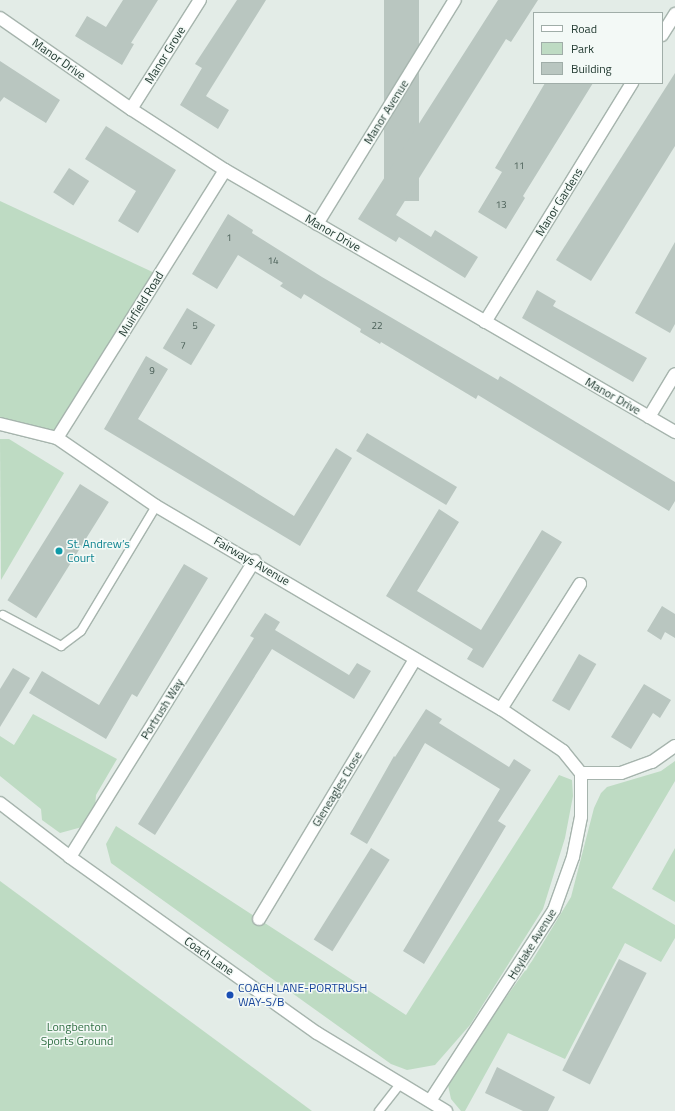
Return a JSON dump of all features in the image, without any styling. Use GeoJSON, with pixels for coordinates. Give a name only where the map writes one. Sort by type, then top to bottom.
{"type":"FeatureCollection","features":[{"type":"Feature","properties":{"kind":"street","name":"Manor Grove"},"geometry":{"type":"LineString","coordinates":[[131,109],[200,0]]}},
{"type":"Feature","properties":{"kind":"street","name":"Manor Avenue"},"geometry":{"type":"LineString","coordinates":[[317,224],[455,0]]}},
{"type":"Feature","properties":{"kind":"street"},"geometry":{"type":"LineString","coordinates":[[663,33],[675,14]]}},
{"type":"Feature","properties":{"kind":"street","name":"Manor Drive"},"geometry":{"type":"LineString","coordinates":[[0,18],[131,109],[225,170],[675,432]]}},
{"type":"Feature","properties":{"kind":"street","name":"Manor Gardens"},"geometry":{"type":"LineString","coordinates":[[485,322],[631,84]]}},
{"type":"Feature","properties":{"kind":"street","name":"Muirfield Road"},"geometry":{"type":"LineString","coordinates":[[57,438],[225,170]]}},
{"type":"Feature","properties":{"kind":"street"},"geometry":{"type":"LineString","coordinates":[[649,417],[675,374]]}},
{"type":"Feature","properties":{"kind":"street","name":"Fairways Avenue"},"geometry":{"type":"LineString","coordinates":[[0,424],[57,438],[156,506],[254,562],[500,709],[563,751],[581,773]]}},
{"type":"Feature","properties":{"kind":"street","name":"Portrush Way"},"geometry":{"type":"LineString","coordinates":[[70,858],[254,562]]}},
{"type":"Feature","properties":{"kind":"street"},"geometry":{"type":"LineString","coordinates":[[500,709],[580,584]]}},
{"type":"Feature","properties":{"kind":"street","name":"Gleneagles Close"},"geometry":{"type":"LineString","coordinates":[[259,919],[415,659]]}},
{"type":"Feature","properties":{"kind":"street"},"geometry":{"type":"LineString","coordinates":[[581,773],[621,773],[652,762],[675,746]]}},
{"type":"Feature","properties":{"kind":"street","name":"Hoylake Avenue"},"geometry":{"type":"LineString","coordinates":[[430,1101],[554,910],[573,857],[581,817],[581,773]]}},
{"type":"Feature","properties":{"kind":"street","name":"Coach Lane"},"geometry":{"type":"LineString","coordinates":[[0,803],[70,858],[317,1033],[446,1111]]}},
{"type":"Feature","properties":{"kind":"lane"},"geometry":{"type":"LineString","coordinates":[[3,615],[61,646],[81,631],[156,506]]}},
{"type":"Feature","properties":{"kind":"lane"},"geometry":{"type":"LineString","coordinates":[[379,1111],[401,1083]]}},
{"type":"Feature","properties":{"kind":"green space"},"geometry":{"type":"Polygon","coordinates":[[[0,201],[159,275],[57,438],[0,424],[0,201]]]}},
{"type":"Feature","properties":{"kind":"green space"},"geometry":{"type":"Polygon","coordinates":[[[0,439],[9,439],[64,473],[1,580],[0,439]]]}},
{"type":"Feature","properties":{"kind":"green space"},"geometry":{"type":"Polygon","coordinates":[[[33,714],[117,759],[96,795],[95,808],[82,827],[60,833],[42,820],[41,809],[0,776],[0,736],[14,745],[33,714]]]}},
{"type":"Feature","properties":{"kind":"green space"},"geometry":{"type":"Polygon","coordinates":[[[675,761],[675,781],[612,888],[675,925],[675,938],[661,962],[625,943],[565,1059],[508,1033],[465,1111],[461,1111],[451,1099],[448,1085],[457,1066],[532,961],[571,897],[594,808],[601,793],[607,787],[661,771],[675,761]]]}},
{"type":"Feature","properties":{"kind":"green space"},"geometry":{"type":"Polygon","coordinates":[[[559,775],[572,780],[573,796],[565,838],[543,909],[470,1025],[435,1065],[407,1070],[391,1064],[111,863],[106,844],[116,826],[406,1015],[559,775]]]}},
{"type":"Feature","properties":{"kind":"green space"},"geometry":{"type":"Polygon","coordinates":[[[675,848],[675,902],[652,889],[675,848]]]}},
{"type":"Feature","properties":{"kind":"green space","name":"Longbenton Sports Ground"},"geometry":{"type":"Polygon","coordinates":[[[0,881],[312,1111],[0,1111],[0,881]]]}},
{"type":"Feature","properties":{"kind":"building"},"geometry":{"type":"Polygon","coordinates":[[[123,0],[158,0],[131,43],[134,44],[122,65],[75,36],[87,16],[106,27],[123,0]]]}},
{"type":"Feature","properties":{"kind":"building"},"geometry":{"type":"Polygon","coordinates":[[[237,0],[266,0],[206,96],[229,110],[218,129],[180,105],[202,68],[195,64],[237,0]]]}},
{"type":"Feature","properties":{"kind":"building"},"geometry":{"type":"Polygon","coordinates":[[[384,0],[419,0],[419,201],[384,201],[384,0]]]}},
{"type":"Feature","properties":{"kind":"building"},"geometry":{"type":"Polygon","coordinates":[[[498,0],[538,0],[511,42],[506,39],[396,215],[431,237],[435,230],[478,257],[465,278],[399,237],[396,242],[358,219],[498,0]]]}},
{"type":"Feature","properties":{"kind":"building"},"geometry":{"type":"Polygon","coordinates":[[[0,61],[60,100],[46,123],[4,97],[0,102],[0,61]]]}},
{"type":"Feature","properties":{"kind":"building"},"geometry":{"type":"Polygon","coordinates":[[[675,73],[675,146],[591,281],[556,260],[675,73]]]}},
{"type":"Feature","properties":{"kind":"building"},"geometry":{"type":"Polygon","coordinates":[[[544,84],[592,84],[523,196],[525,198],[506,229],[478,212],[502,172],[495,168],[544,84]]]}},
{"type":"Feature","properties":{"kind":"building"},"geometry":{"type":"Polygon","coordinates":[[[106,126],[176,170],[138,233],[118,221],[136,191],[85,159],[106,126]]]}},
{"type":"Feature","properties":{"kind":"building"},"geometry":{"type":"Polygon","coordinates":[[[69,168],[89,181],[73,205],[53,192],[69,168]]]}},
{"type":"Feature","properties":{"kind":"building"},"geometry":{"type":"Polygon","coordinates":[[[228,214],[253,230],[252,233],[322,277],[498,380],[500,376],[675,482],[675,501],[669,511],[478,395],[476,399],[381,342],[380,344],[360,332],[361,329],[304,294],[301,299],[280,286],[283,283],[238,255],[217,289],[192,274],[228,214]]]}},
{"type":"Feature","properties":{"kind":"building"},"geometry":{"type":"Polygon","coordinates":[[[675,242],[675,324],[670,333],[635,313],[675,242]]]}},
{"type":"Feature","properties":{"kind":"building"},"geometry":{"type":"Polygon","coordinates":[[[537,290],[556,301],[553,306],[647,358],[633,382],[522,318],[537,290]]]}},
{"type":"Feature","properties":{"kind":"building"},"geometry":{"type":"Polygon","coordinates":[[[187,308],[215,325],[191,365],[163,348],[187,308]]]}},
{"type":"Feature","properties":{"kind":"building"},"geometry":{"type":"Polygon","coordinates":[[[146,356],[168,369],[138,419],[294,516],[336,448],[352,458],[300,546],[104,429],[146,356]]]}},
{"type":"Feature","properties":{"kind":"building"},"geometry":{"type":"Polygon","coordinates":[[[367,433],[457,487],[446,505],[356,451],[367,433]]]}},
{"type":"Feature","properties":{"kind":"building","name":"St. Andrew’s Court"},"geometry":{"type":"Polygon","coordinates":[[[80,484],[109,502],[36,618],[7,600],[80,484]]]}},
{"type":"Feature","properties":{"kind":"building"},"geometry":{"type":"Polygon","coordinates":[[[439,509],[459,522],[417,591],[481,630],[542,530],[562,542],[483,668],[467,659],[473,649],[386,596],[439,509]]]}},
{"type":"Feature","properties":{"kind":"building"},"geometry":{"type":"Polygon","coordinates":[[[184,564],[208,578],[137,697],[132,694],[106,739],[29,693],[42,671],[99,705],[184,564]]]}},
{"type":"Feature","properties":{"kind":"building"},"geometry":{"type":"Polygon","coordinates":[[[662,606],[675,614],[675,638],[665,632],[661,640],[647,631],[662,606]]]}},
{"type":"Feature","properties":{"kind":"building"},"geometry":{"type":"Polygon","coordinates":[[[265,613],[280,622],[275,630],[349,675],[357,663],[371,671],[354,699],[272,649],[155,835],[138,824],[254,638],[250,636],[265,613]]]}},
{"type":"Feature","properties":{"kind":"building"},"geometry":{"type":"Polygon","coordinates":[[[579,654],[596,664],[569,711],[552,701],[579,654]]]}},
{"type":"Feature","properties":{"kind":"building"},"geometry":{"type":"Polygon","coordinates":[[[13,668],[30,678],[0,727],[0,689],[13,668]]]}},
{"type":"Feature","properties":{"kind":"building"},"geometry":{"type":"Polygon","coordinates":[[[644,684],[671,700],[660,718],[653,713],[631,749],[611,737],[644,684]]]}},
{"type":"Feature","properties":{"kind":"building"},"geometry":{"type":"Polygon","coordinates":[[[426,709],[442,719],[439,723],[509,767],[514,759],[531,770],[498,821],[506,826],[424,964],[403,951],[500,789],[425,743],[367,844],[350,834],[394,756],[395,757],[426,709]]]}},
{"type":"Feature","properties":{"kind":"building"},"geometry":{"type":"Polygon","coordinates":[[[371,848],[390,860],[332,951],[314,940],[371,848]]]}},
{"type":"Feature","properties":{"kind":"building"},"geometry":{"type":"Polygon","coordinates":[[[619,959],[647,973],[590,1084],[562,1070],[619,959]]]}},
{"type":"Feature","properties":{"kind":"building"},"geometry":{"type":"Polygon","coordinates":[[[497,1067],[555,1097],[548,1111],[523,1111],[485,1093],[497,1067]]]}},
{"type":"Feature","properties":{"kind":"place","name":"St. Andrew’s Court"},"geometry":{"type":"Point","coordinates":[59,551]}},
{"type":"Feature","properties":{"kind":"place","name":"COACH LANE-PORTRUSH WAY-S/B"},"geometry":{"type":"Point","coordinates":[230,995]}}]}
